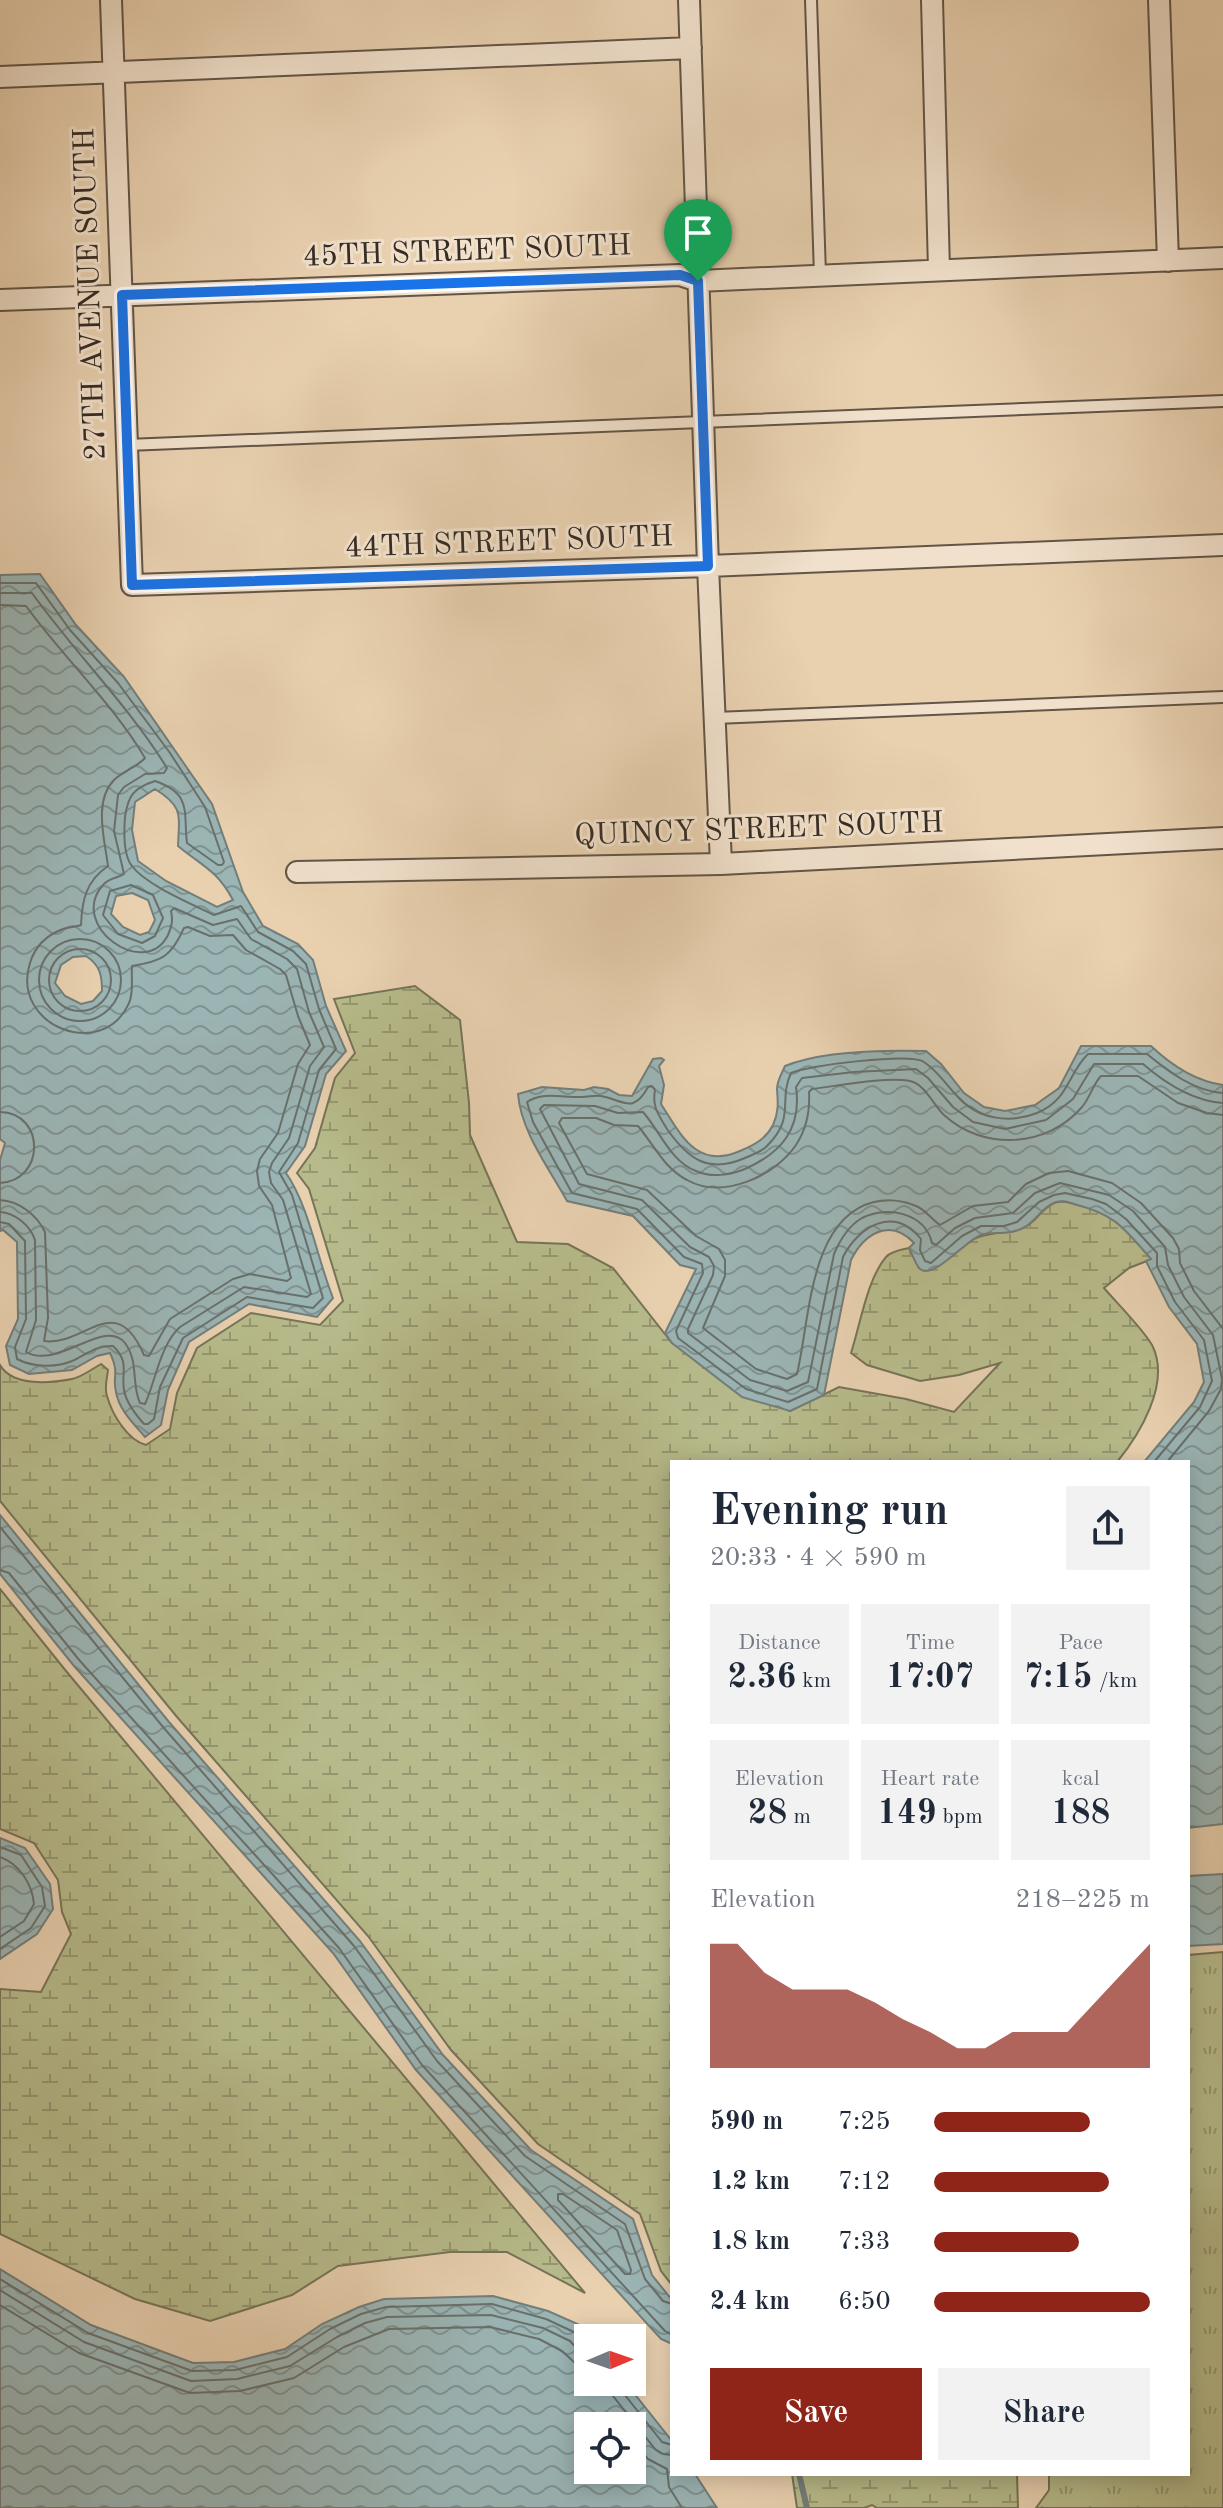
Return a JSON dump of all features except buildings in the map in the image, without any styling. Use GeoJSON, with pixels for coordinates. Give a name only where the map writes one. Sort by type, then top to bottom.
{"type":"FeatureCollection","features":[{"type":"Feature","properties":{"kind":"street","name":"27TH AVENUE SOUTH"},"geometry":{"type":"LineString","coordinates":[[111,0],[132,585]]}},
{"type":"Feature","properties":{"kind":"street"},"geometry":{"type":"LineString","coordinates":[[689,0],[721,864]]}},
{"type":"Feature","properties":{"kind":"street"},"geometry":{"type":"LineString","coordinates":[[932,0],[939,270]]}},
{"type":"Feature","properties":{"kind":"street"},"geometry":{"type":"LineString","coordinates":[[1159,0],[1168,261]]}},
{"type":"Feature","properties":{"kind":"street"},"geometry":{"type":"LineString","coordinates":[[0,77],[691,48]]}},
{"type":"Feature","properties":{"kind":"street","name":"45TH STREET SOUTH"},"geometry":{"type":"LineString","coordinates":[[0,300],[680,275],[698,281],[1223,258]]}},
{"type":"Feature","properties":{"kind":"street","name":"44TH STREET SOUTH"},"geometry":{"type":"LineString","coordinates":[[132,585],[1223,545]]}},
{"type":"Feature","properties":{"kind":"street","name":"QUINCY STREET SOUTH"},"geometry":{"type":"LineString","coordinates":[[297,872],[721,864],[1223,838]]}},
{"type":"Feature","properties":{"kind":"lane"},"geometry":{"type":"LineString","coordinates":[[811,0],[820,275]]}},
{"type":"Feature","properties":{"kind":"lane"},"geometry":{"type":"LineString","coordinates":[[127,445],[1223,401]]}},
{"type":"Feature","properties":{"kind":"lane"},"geometry":{"type":"LineString","coordinates":[[715,718],[1223,697]]}},
{"type":"Feature","properties":{"kind":"green space"},"geometry":{"type":"Polygon","coordinates":[[[415,986],[460,1020],[470,1135],[517,1242],[568,1244],[613,1268],[672,1343],[790,1411],[839,1387],[906,1399],[954,1412],[1000,1363],[959,1375],[920,1381],[867,1365],[851,1353],[874,1277],[879,1266],[893,1252],[909,1248],[919,1268],[937,1264],[973,1239],[1026,1226],[1050,1205],[1063,1202],[1102,1213],[1128,1233],[1152,1259],[1129,1268],[1104,1288],[1144,1334],[1153,1347],[1157,1361],[1158,1377],[1150,1408],[1118,1460],[670,1460],[670,2282],[661,2271],[640,2214],[538,2144],[451,2050],[368,1936],[177,1717],[0,1501],[0,1365],[14,1377],[43,1382],[76,1378],[101,1364],[108,1370],[106,1393],[117,1418],[133,1438],[146,1445],[170,1429],[177,1393],[197,1348],[251,1313],[320,1325],[343,1301],[309,1189],[297,1173],[315,1148],[335,1078],[355,1053],[334,999],[415,986]]]}},
{"type":"Feature","properties":{"kind":"green space"},"geometry":{"type":"Polygon","coordinates":[[[0,1589],[585,2293],[507,2252],[450,2252],[338,2266],[292,2295],[210,2321],[135,2299],[0,2234],[0,1989],[41,1992],[71,1934],[62,1912],[58,1880],[34,1843],[0,1829],[0,1589]]]}},
{"type":"Feature","properties":{"kind":"green space"},"geometry":{"type":"Polygon","coordinates":[[[1223,1952],[1223,2508],[1036,2508],[1049,2490],[1049,2476],[1190,2476],[1190,1955],[1223,1952]]]}},
{"type":"Feature","properties":{"kind":"green space"},"geometry":{"type":"Polygon","coordinates":[[[792,2476],[1017,2476],[1018,2508],[877,2508],[872,2505],[864,2508],[797,2508],[792,2476]]]}},
{"type":"Feature","properties":{"kind":"water"},"geometry":{"type":"Polygon","coordinates":[[[40,574],[76,625],[124,677],[212,804],[243,892],[263,926],[298,944],[313,960],[326,1006],[346,1051],[326,1074],[305,1146],[286,1173],[301,1201],[333,1298],[317,1317],[249,1304],[189,1342],[168,1390],[161,1425],[145,1437],[120,1405],[115,1387],[115,1366],[110,1353],[97,1356],[72,1370],[29,1374],[10,1365],[6,1346],[18,1319],[17,1242],[3,1230],[0,1231],[0,1160],[5,1143],[0,1139],[0,575],[40,574]],[[155,789],[135,802],[132,830],[138,861],[166,881],[217,907],[233,900],[215,875],[178,846],[178,813],[171,801],[155,789]],[[132,893],[116,896],[111,914],[123,927],[140,935],[149,932],[155,920],[148,900],[132,893]],[[86,956],[73,957],[61,965],[55,983],[65,996],[81,1004],[93,1001],[102,991],[99,971],[86,956]]]}},
{"type":"Feature","properties":{"kind":"water"},"geometry":{"type":"Polygon","coordinates":[[[1081,1046],[1151,1046],[1184,1071],[1223,1085],[1223,1824],[1190,1828],[1190,1460],[1146,1460],[1194,1402],[1204,1382],[1197,1344],[1169,1307],[1146,1261],[1151,1259],[1125,1230],[1100,1213],[1058,1201],[1046,1207],[1023,1228],[981,1235],[926,1271],[917,1265],[909,1248],[914,1243],[905,1235],[887,1230],[870,1236],[851,1260],[824,1395],[790,1411],[742,1397],[672,1343],[665,1333],[696,1269],[680,1265],[633,1216],[567,1201],[530,1136],[518,1094],[542,1087],[584,1090],[594,1087],[632,1096],[653,1059],[661,1058],[664,1060],[659,1066],[664,1085],[661,1104],[683,1138],[701,1153],[725,1156],[759,1141],[773,1125],[778,1107],[777,1086],[785,1066],[817,1057],[854,1052],[926,1051],[941,1064],[964,1093],[984,1107],[1005,1111],[1035,1105],[1059,1088],[1081,1046]]]}},
{"type":"Feature","properties":{"kind":"water"},"geometry":{"type":"Polygon","coordinates":[[[0,1515],[169,1722],[360,1941],[443,2055],[531,2150],[633,2219],[652,2275],[670,2298],[670,2343],[661,2339],[416,2070],[333,1953],[74,1666],[0,1574],[0,1515]]]}},
{"type":"Feature","properties":{"kind":"water"},"geometry":{"type":"Polygon","coordinates":[[[0,1838],[25,1848],[50,1884],[53,1909],[37,1934],[0,1959],[0,1838]]]}},
{"type":"Feature","properties":{"kind":"water"},"geometry":{"type":"Polygon","coordinates":[[[1223,1874],[1223,1944],[1190,1946],[1190,1876],[1223,1874]]]}},
{"type":"Feature","properties":{"kind":"water"},"geometry":{"type":"Polygon","coordinates":[[[0,2269],[91,2325],[193,2363],[234,2362],[285,2349],[322,2324],[384,2299],[493,2296],[548,2311],[577,2324],[574,2324],[574,2396],[636,2396],[670,2438],[670,2476],[696,2476],[717,2508],[0,2508],[0,2269]]]}},
{"type":"Feature","properties":{"kind":"waterway"},"geometry":{"type":"LineString","coordinates":[[799,2476],[807,2508]]}},
{"type":"Feature","properties":{"kind":"route"},"geometry":{"type":"LineString","coordinates":[[680,275],[698,281],[708,566],[132,585],[122,295],[680,275]]}}]}
